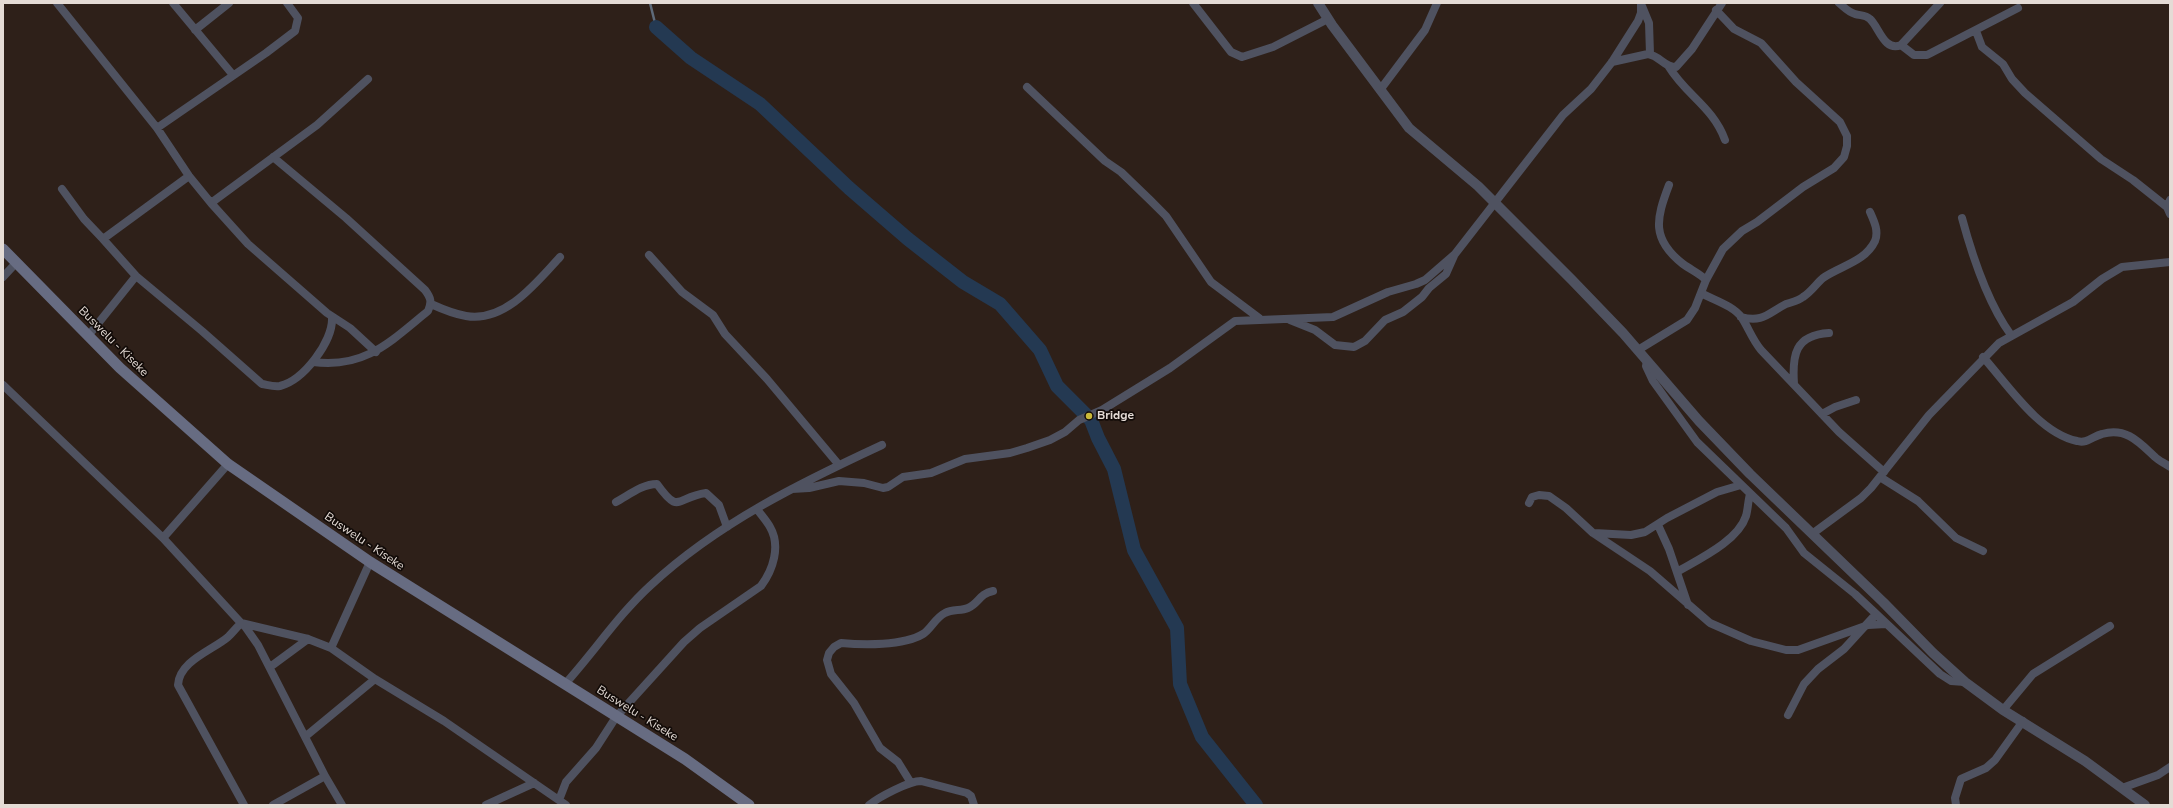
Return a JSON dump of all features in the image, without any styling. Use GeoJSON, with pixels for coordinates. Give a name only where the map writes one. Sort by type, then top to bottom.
{"type":"FeatureCollection","features":[{"type":"Feature","properties":{"kind":"main road","name":"Buswelu - Kiseke"},"geometry":{"type":"LineString","coordinates":[[3,249],[139,386],[228,464],[370,562],[685,759],[749,805]]}},
{"type":"Feature","properties":{"kind":"street"},"geometry":{"type":"LineString","coordinates":[[58,3],[157,128],[189,176],[248,244],[332,318],[354,332],[376,352]]}},
{"type":"Feature","properties":{"kind":"street"},"geometry":{"type":"LineString","coordinates":[[173,3],[233,75]]}},
{"type":"Feature","properties":{"kind":"street"},"geometry":{"type":"LineString","coordinates":[[195,30],[229,3]]}},
{"type":"Feature","properties":{"kind":"street"},"geometry":{"type":"LineString","coordinates":[[157,128],[266,54],[295,31],[298,18],[287,3]]}},
{"type":"Feature","properties":{"kind":"street"},"geometry":{"type":"LineString","coordinates":[[1193,3],[1231,52],[1242,57],[1273,47],[1328,19]]}},
{"type":"Feature","properties":{"kind":"street"},"geometry":{"type":"LineString","coordinates":[[1318,3],[1380,90],[1410,128],[1496,203],[1638,350],[1704,426],[1933,653],[1965,682],[2003,710],[2023,721],[2085,761],[2145,805]]}},
{"type":"Feature","properties":{"kind":"street"},"geometry":{"type":"LineString","coordinates":[[1380,90],[1425,30],[1437,3]]}},
{"type":"Feature","properties":{"kind":"street"},"geometry":{"type":"LineString","coordinates":[[1669,67],[1676,67],[1683,61],[1722,3]]}},
{"type":"Feature","properties":{"kind":"street"},"geometry":{"type":"LineString","coordinates":[[1839,3],[1849,12],[1869,18],[1883,39],[1891,46],[1896,47],[1901,45],[1940,3]]}},
{"type":"Feature","properties":{"kind":"street"},"geometry":{"type":"LineString","coordinates":[[1642,4],[1649,23],[1650,54]]}},
{"type":"Feature","properties":{"kind":"street"},"geometry":{"type":"LineString","coordinates":[[1283,317],[1309,328],[1335,345],[1354,347],[1365,341],[1385,320],[1403,312],[1422,297],[1429,288],[1446,274],[1455,254],[1475,227],[1496,203],[1502,191],[1563,115],[1591,89],[1612,62],[1638,21],[1642,4]]}},
{"type":"Feature","properties":{"kind":"street"},"geometry":{"type":"LineString","coordinates":[[1901,45],[1914,56],[1928,55],[2018,8]]}},
{"type":"Feature","properties":{"kind":"street"},"geometry":{"type":"LineString","coordinates":[[1638,350],[1687,320],[1696,308],[1706,280],[1722,249],[1742,231],[1757,222],[1803,187],[1834,168],[1844,157],[1847,146],[1847,136],[1840,122],[1796,82],[1761,43],[1734,29],[1716,10]]}},
{"type":"Feature","properties":{"kind":"street"},"geometry":{"type":"LineString","coordinates":[[1976,31],[1982,48],[2003,64],[2012,79],[2025,93],[2101,159],[2133,180],[2169,207]]}},
{"type":"Feature","properties":{"kind":"street"},"geometry":{"type":"LineString","coordinates":[[1612,62],[1650,54],[1669,67],[1685,88],[1711,113],[1720,125],[1725,140]]}},
{"type":"Feature","properties":{"kind":"street"},"geometry":{"type":"LineString","coordinates":[[211,203],[317,125],[368,79]]}},
{"type":"Feature","properties":{"kind":"street"},"geometry":{"type":"LineString","coordinates":[[1027,87],[1105,161],[1121,172],[1166,216],[1211,282],[1259,318]]}},
{"type":"Feature","properties":{"kind":"street"},"geometry":{"type":"LineString","coordinates":[[273,157],[346,218],[425,290],[430,297],[431,304],[428,311],[376,352],[339,363],[313,362]]}},
{"type":"Feature","properties":{"kind":"street"},"geometry":{"type":"LineString","coordinates":[[103,239],[189,176]]}},
{"type":"Feature","properties":{"kind":"street"},"geometry":{"type":"LineString","coordinates":[[1669,185],[1658,218],[1658,228],[1661,237],[1676,257],[1706,280]]}},
{"type":"Feature","properties":{"kind":"street"},"geometry":{"type":"LineString","coordinates":[[62,189],[84,219],[136,276],[262,384],[281,386],[298,377],[313,362],[327,341],[332,329],[332,318]]}},
{"type":"Feature","properties":{"kind":"street"},"geometry":{"type":"LineString","coordinates":[[1741,317],[1751,320],[1764,318],[1780,307],[1803,298],[1824,278],[1857,260],[1874,243],[1876,236],[1876,228],[1870,212]]}},
{"type":"Feature","properties":{"kind":"street"},"geometry":{"type":"LineString","coordinates":[[1962,218],[1968,242],[1994,310],[2011,335]]}},
{"type":"Feature","properties":{"kind":"street"},"geometry":{"type":"LineString","coordinates":[[792,489],[809,488],[839,480],[864,483],[883,488],[888,487],[902,477],[931,473],[965,459],[1010,453],[1050,440],[1079,420],[1102,410],[1170,368],[1235,321],[1283,317],[1325,318],[1347,312],[1388,292],[1425,280],[1455,254]]}},
{"type":"Feature","properties":{"kind":"street"},"geometry":{"type":"LineString","coordinates":[[649,255],[682,292],[713,315],[725,334],[767,379],[839,465]]}},
{"type":"Feature","properties":{"kind":"street"},"geometry":{"type":"LineString","coordinates":[[431,304],[468,317],[484,315],[503,309],[521,298],[560,257]]}},
{"type":"Feature","properties":{"kind":"street"},"geometry":{"type":"LineString","coordinates":[[1812,534],[1861,498],[1929,415],[1983,357],[1999,343],[2073,302],[2102,279],[2122,267],[2170,262]]}},
{"type":"Feature","properties":{"kind":"street"},"geometry":{"type":"LineString","coordinates":[[3,277],[16,263]]}},
{"type":"Feature","properties":{"kind":"street"},"geometry":{"type":"LineString","coordinates":[[88,336],[136,276]]}},
{"type":"Feature","properties":{"kind":"street"},"geometry":{"type":"LineString","coordinates":[[1701,293],[1735,310],[1741,317],[1751,338],[1822,414],[1882,474],[1918,500],[1956,538],[1983,551]]}},
{"type":"Feature","properties":{"kind":"street"},"geometry":{"type":"LineString","coordinates":[[1794,384],[1793,360],[1799,345],[1818,334],[1829,333]]}},
{"type":"Feature","properties":{"kind":"street"},"geometry":{"type":"LineString","coordinates":[[1983,357],[2044,426],[2078,442],[2086,441],[2105,433],[2131,435],[2142,443],[2156,458],[2170,467]]}},
{"type":"Feature","properties":{"kind":"street"},"geometry":{"type":"LineString","coordinates":[[1648,361],[1646,366],[1653,381],[1696,442],[1786,528],[1804,553],[1833,575],[1902,637],[1940,674],[1951,681],[1965,682]]}},
{"type":"Feature","properties":{"kind":"street"},"geometry":{"type":"LineString","coordinates":[[3,385],[163,538],[243,624],[270,667],[325,776],[342,805]]}},
{"type":"Feature","properties":{"kind":"street"},"geometry":{"type":"LineString","coordinates":[[1822,414],[1839,405],[1856,400]]}},
{"type":"Feature","properties":{"kind":"street"},"geometry":{"type":"LineString","coordinates":[[565,684],[650,586],[686,554],[727,527],[792,489],[839,465],[882,446]]}},
{"type":"Feature","properties":{"kind":"street"},"geometry":{"type":"LineString","coordinates":[[163,538],[228,464]]}},
{"type":"Feature","properties":{"kind":"street"},"geometry":{"type":"LineString","coordinates":[[616,502],[644,486],[652,484],[657,484],[669,500],[674,502],[683,501],[695,494],[706,493],[719,505],[727,527]]}},
{"type":"Feature","properties":{"kind":"street"},"geometry":{"type":"LineString","coordinates":[[1593,533],[1631,535],[1646,532],[1667,518],[1717,492],[1741,485]]}},
{"type":"Feature","properties":{"kind":"street"},"geometry":{"type":"LineString","coordinates":[[1677,572],[1718,548],[1736,533],[1746,517],[1750,494]]}},
{"type":"Feature","properties":{"kind":"street"},"geometry":{"type":"LineString","coordinates":[[1529,503],[1532,497],[1539,495],[1549,496],[1566,508],[1593,533],[1650,571],[1710,624],[1751,642],[1786,650],[1804,648],[1868,625],[1886,624]]}},
{"type":"Feature","properties":{"kind":"street"},"geometry":{"type":"LineString","coordinates":[[559,800],[566,782],[596,748],[616,717],[684,642],[700,628],[761,586],[768,577],[775,555],[773,535],[770,527],[757,509]]}},
{"type":"Feature","properties":{"kind":"street"},"geometry":{"type":"LineString","coordinates":[[1658,525],[1677,572],[1688,606]]}},
{"type":"Feature","properties":{"kind":"street"},"geometry":{"type":"LineString","coordinates":[[332,648],[370,562]]}},
{"type":"Feature","properties":{"kind":"street"},"geometry":{"type":"LineString","coordinates":[[911,783],[898,762],[880,748],[854,702],[831,674],[827,660],[829,654],[834,647],[841,643],[901,642],[916,638],[925,633],[940,616],[946,612],[970,607],[981,596],[993,591]]}},
{"type":"Feature","properties":{"kind":"street"},"geometry":{"type":"LineString","coordinates":[[1788,715],[1804,684],[1868,625],[1876,614]]}},
{"type":"Feature","properties":{"kind":"street"},"geometry":{"type":"LineString","coordinates":[[243,624],[308,639],[332,648],[375,679],[444,721],[566,805]]}},
{"type":"Feature","properties":{"kind":"street"},"geometry":{"type":"LineString","coordinates":[[243,624],[228,637],[192,662],[178,679],[178,685],[244,805]]}},
{"type":"Feature","properties":{"kind":"street"},"geometry":{"type":"LineString","coordinates":[[2003,710],[2034,674],[2079,643],[2110,626]]}},
{"type":"Feature","properties":{"kind":"street"},"geometry":{"type":"LineString","coordinates":[[270,667],[308,639]]}},
{"type":"Feature","properties":{"kind":"street"},"geometry":{"type":"LineString","coordinates":[[306,736],[375,679]]}},
{"type":"Feature","properties":{"kind":"street"},"geometry":{"type":"LineString","coordinates":[[1956,805],[1961,779],[1986,768],[1995,760],[2023,721]]}},
{"type":"Feature","properties":{"kind":"street"},"geometry":{"type":"LineString","coordinates":[[2122,788],[2143,782],[2170,767]]}},
{"type":"Feature","properties":{"kind":"street"},"geometry":{"type":"LineString","coordinates":[[273,805],[325,776]]}},
{"type":"Feature","properties":{"kind":"street"},"geometry":{"type":"LineString","coordinates":[[868,805],[880,797],[911,783],[926,782],[967,793],[971,796],[974,805]]}},
{"type":"Feature","properties":{"kind":"street"},"geometry":{"type":"LineString","coordinates":[[486,805],[534,783]]}},
{"type":"Feature","properties":{"kind":"waterway"},"geometry":{"type":"LineString","coordinates":[[650,3],[656,27]]}},
{"type":"Feature","properties":{"kind":"waterway"},"geometry":{"type":"LineString","coordinates":[[656,27],[691,58],[760,104],[849,188],[908,239],[963,282],[1000,304],[1040,350],[1057,386],[1091,420],[1098,438],[1114,469],[1134,550],[1177,628],[1180,684],[1202,737],[1256,805]]}},
{"type":"Feature","properties":{"kind":"place","name":"Bridge"},"geometry":{"type":"Point","coordinates":[1089,416]}}]}
